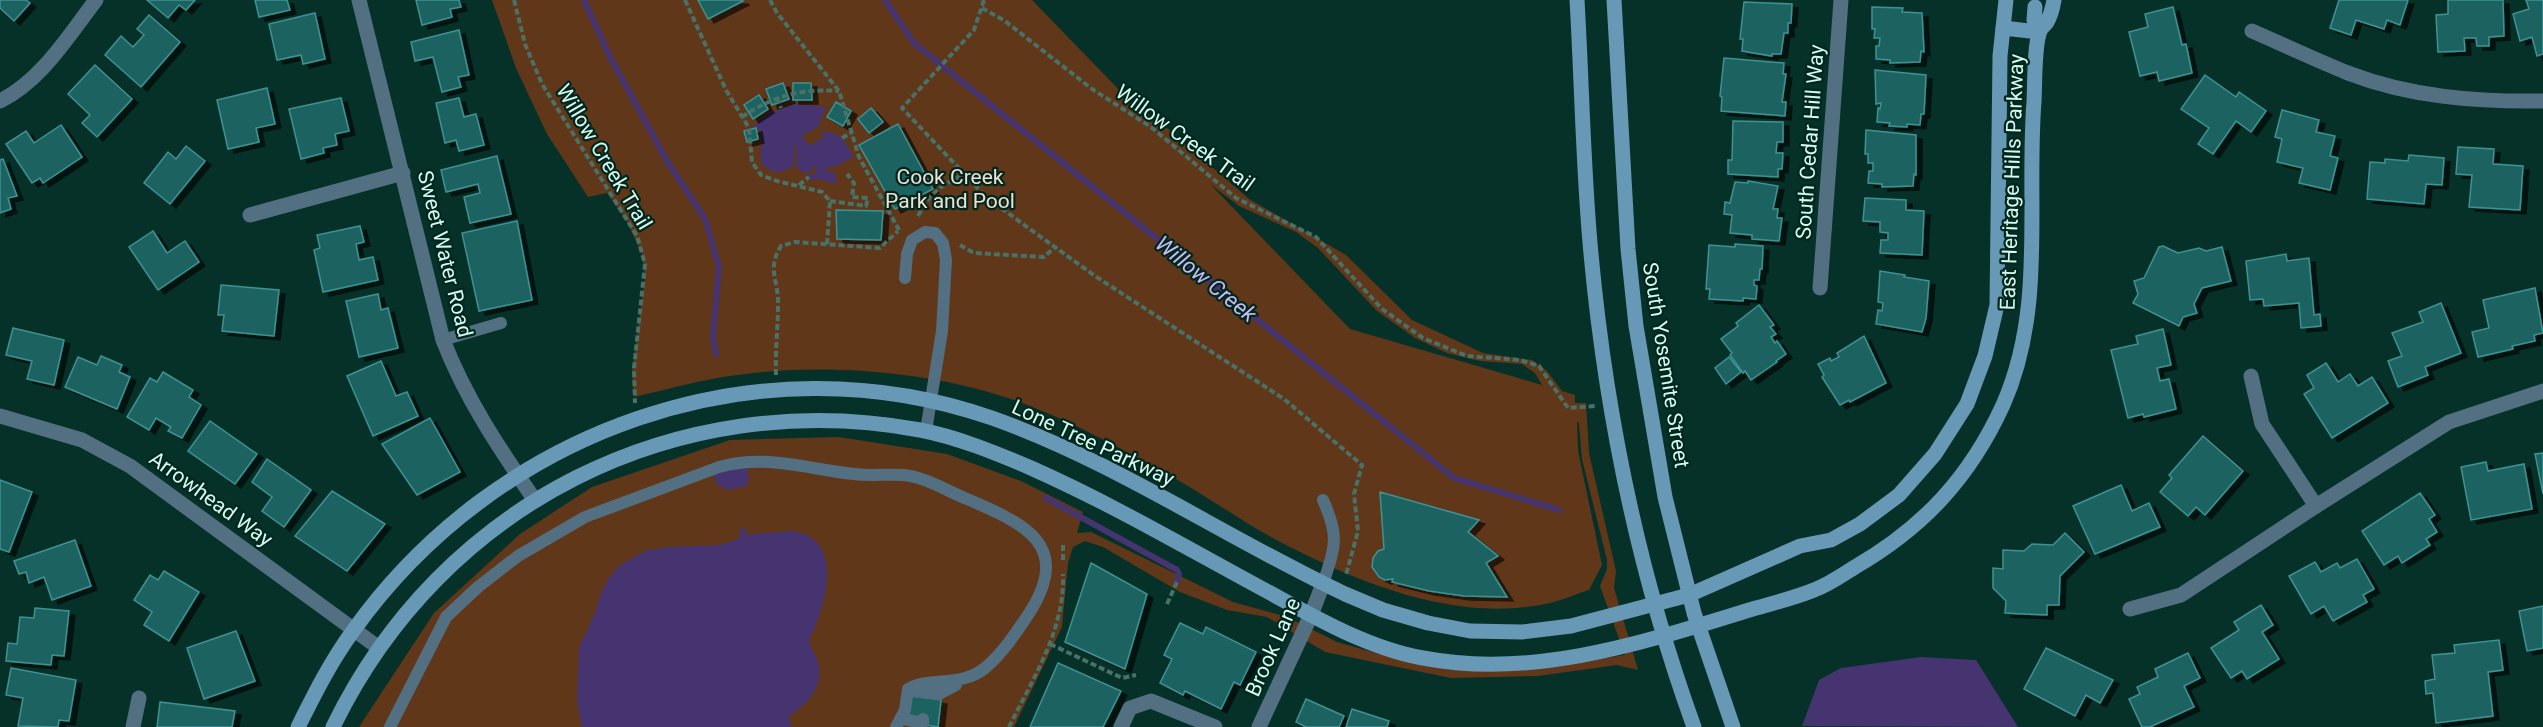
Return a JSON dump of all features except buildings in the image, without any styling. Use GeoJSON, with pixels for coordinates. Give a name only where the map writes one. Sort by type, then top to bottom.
{"type":"FeatureCollection","features":[{"type":"Feature","properties":{"kind":"street"},"geometry":{"type":"LineString","coordinates":[[0,102],[44,67],[96,0]]}},
{"type":"Feature","properties":{"kind":"street","name":"Sweet Water Road"},"geometry":{"type":"LineString","coordinates":[[359,0],[443,340],[488,432],[534,499]]}},
{"type":"Feature","properties":{"kind":"street"},"geometry":{"type":"LineString","coordinates":[[1577,0],[1590,252],[1611,405],[1639,546],[1663,636],[1694,727]]}},
{"type":"Feature","properties":{"kind":"street","name":"South Yosemite Street"},"geometry":{"type":"LineString","coordinates":[[1614,0],[1628,249],[1636,326],[1665,497],[1698,626],[1733,727]]}},
{"type":"Feature","properties":{"kind":"street","name":"South Cedar Hill Way"},"geometry":{"type":"LineString","coordinates":[[1820,288],[1841,0]]}},
{"type":"Feature","properties":{"kind":"street","name":"East Heritage Hills Parkway"},"geometry":{"type":"LineString","coordinates":[[1689,595],[1800,546],[1831,540],[1860,524],[1899,495],[1935,454],[1967,404],[1985,356],[1997,305],[2000,56],[2006,0]]}},
{"type":"Feature","properties":{"kind":"street","name":"East Heritage Hills Parkway"},"geometry":{"type":"LineString","coordinates":[[2039,32],[2050,17],[2054,0]]}},
{"type":"Feature","properties":{"kind":"street","name":"East Heritage Hills Parkway"},"geometry":{"type":"LineString","coordinates":[[1698,626],[1817,590],[1882,552],[1936,508],[1974,460],[2004,401],[2020,353],[2029,309],[2033,242],[2032,129],[2039,32],[2034,20],[2035,7]]}},
{"type":"Feature","properties":{"kind":"street"},"geometry":{"type":"LineString","coordinates":[[2003,28],[2039,32]]}},
{"type":"Feature","properties":{"kind":"street"},"geometry":{"type":"LineString","coordinates":[[2252,30],[2350,74],[2414,92],[2487,102],[2543,101]]}},
{"type":"Feature","properties":{"kind":"street"},"geometry":{"type":"LineString","coordinates":[[250,214],[403,173]]}},
{"type":"Feature","properties":{"kind":"street"},"geometry":{"type":"LineString","coordinates":[[2251,376],[2262,424],[2316,506]]}},
{"type":"Feature","properties":{"kind":"street","name":"Lone Tree Parkway"},"geometry":{"type":"LineString","coordinates":[[298,727],[321,679],[353,630],[388,586],[427,546],[475,504],[517,475],[561,449],[610,427],[674,407],[731,395],[795,389],[858,389],[931,400],[990,418],[1049,441],[1110,470],[1323,584],[1383,610],[1428,623],[1470,631],[1521,632],[1571,626],[1689,595]]}},
{"type":"Feature","properties":{"kind":"street"},"geometry":{"type":"LineString","coordinates":[[2130,609],[2181,595],[2449,422],[2543,391]]}},
{"type":"Feature","properties":{"kind":"street","name":"Arrowhead Way"},"geometry":{"type":"LineString","coordinates":[[0,416],[82,440],[130,466],[379,648]]}},
{"type":"Feature","properties":{"kind":"street"},"geometry":{"type":"LineString","coordinates":[[333,727],[349,694],[379,648],[412,606],[449,568],[494,528],[534,499],[589,470],[683,437],[736,426],[796,420],[851,421],[926,431],[980,448],[1033,469],[1167,537],[1311,615],[1372,642],[1419,658],[1470,664],[1523,664],[1576,657],[1698,626]]}},
{"type":"Feature","properties":{"kind":"street","name":"Brook Lane"},"geometry":{"type":"LineString","coordinates":[[1259,727],[1323,584]]}},
{"type":"Feature","properties":{"kind":"street"},"geometry":{"type":"LineString","coordinates":[[133,727],[139,698]]}},
{"type":"Feature","properties":{"kind":"street"},"geometry":{"type":"LineString","coordinates":[[1120,727],[1130,708],[1151,701],[1215,727]]}},
{"type":"Feature","properties":{"kind":"lane"},"geometry":{"type":"LineString","coordinates":[[905,278],[906,254],[912,240],[925,232],[935,233],[943,243],[946,260],[942,331],[926,431]]}},
{"type":"Feature","properties":{"kind":"lane"},"geometry":{"type":"LineString","coordinates":[[443,340],[501,323]]}},
{"type":"Feature","properties":{"kind":"lane"},"geometry":{"type":"LineString","coordinates":[[390,727],[446,617],[471,593],[518,556],[585,518],[719,467],[744,462],[779,461],[856,475],[905,475],[925,481],[1015,520],[1039,542],[1046,570],[1044,585],[1038,599],[995,659],[973,676],[941,683],[917,684],[908,690],[899,723],[923,723],[923,719]]}},
{"type":"Feature","properties":{"kind":"lane"},"geometry":{"type":"LineString","coordinates":[[1323,500],[1334,525],[1335,547],[1323,584]]}},
{"type":"Feature","properties":{"kind":"path","name":"Willow Creek Trail"},"geometry":{"type":"LineString","coordinates":[[514,0],[525,44],[542,84],[637,236],[645,264],[634,368],[636,405]]}},
{"type":"Feature","properties":{"kind":"path"},"geometry":{"type":"LineString","coordinates":[[685,0],[726,90],[749,128],[752,162],[762,175],[822,192],[830,201],[866,206],[867,198],[852,197],[854,183],[847,174]]}},
{"type":"Feature","properties":{"kind":"path"},"geometry":{"type":"LineString","coordinates":[[770,0],[783,22],[831,78],[839,91],[859,157],[899,230]]}},
{"type":"Feature","properties":{"kind":"path"},"geometry":{"type":"LineString","coordinates":[[984,0],[974,30],[903,108],[987,198],[1095,276],[1284,399],[1362,465],[1354,494],[1358,531],[1345,582]]}},
{"type":"Feature","properties":{"kind":"path","name":"Willow Creek Trail"},"geometry":{"type":"LineString","coordinates":[[981,8],[1005,21],[1092,89],[1151,127],[1236,198],[1316,237],[1382,309],[1423,338],[1467,356],[1520,360],[1539,366],[1568,408],[1611,405]]}},
{"type":"Feature","properties":{"kind":"path"},"geometry":{"type":"LineString","coordinates":[[742,117],[764,102],[792,93],[817,89],[839,91]]}},
{"type":"Feature","properties":{"kind":"path"},"geometry":{"type":"LineString","coordinates":[[777,98],[781,108]]}},
{"type":"Feature","properties":{"kind":"path"},"geometry":{"type":"LineString","coordinates":[[842,138],[852,132]]}},
{"type":"Feature","properties":{"kind":"path"},"geometry":{"type":"LineString","coordinates":[[918,216],[927,199],[939,186],[965,174]]}},
{"type":"Feature","properties":{"kind":"path"},"geometry":{"type":"LineString","coordinates":[[799,185],[809,177]]}},
{"type":"Feature","properties":{"kind":"path"},"geometry":{"type":"LineString","coordinates":[[827,245],[830,201]]}},
{"type":"Feature","properties":{"kind":"path"},"geometry":{"type":"LineString","coordinates":[[777,377],[778,303],[772,270],[781,246],[795,242],[880,248],[907,221],[918,216],[926,217]]}},
{"type":"Feature","properties":{"kind":"path"},"geometry":{"type":"LineString","coordinates":[[958,243],[974,253],[1044,257],[1055,247]]}},
{"type":"Feature","properties":{"kind":"path"},"geometry":{"type":"LineString","coordinates":[[1009,727],[1059,621],[1064,592],[1063,545]]}},
{"type":"Feature","properties":{"kind":"path"},"geometry":{"type":"LineString","coordinates":[[1167,604],[1177,582]]}},
{"type":"Feature","properties":{"kind":"path"},"geometry":{"type":"LineString","coordinates":[[1050,644],[1122,678],[1136,675]]}},
{"type":"Feature","properties":{"kind":"green space","name":"Cook Creek Park and Pool"},"geometry":{"type":"Polygon","coordinates":[[[492,0],[1032,0],[1128,99],[1167,128],[1249,199],[1346,255],[1412,320],[1483,353],[1532,360],[1547,371],[1562,391],[1575,395],[1575,403],[1586,403],[1589,453],[1616,571],[1614,588],[1638,670],[1617,665],[1538,676],[1451,678],[1325,652],[1267,617],[1227,610],[1180,592],[1103,547],[1085,541],[1073,547],[1068,563],[1062,627],[1014,727],[359,727],[434,613],[520,534],[592,487],[730,440],[839,437],[947,454],[1021,481],[1083,512],[1077,533],[1091,532],[1233,602],[1287,617],[1337,642],[1390,657],[1535,669],[1625,655],[1600,586],[1607,569],[1607,560],[1582,459],[1579,423],[1577,422],[1578,451],[1602,565],[1589,590],[1550,603],[1517,608],[1483,608],[1450,605],[1417,598],[1352,576],[1277,540],[1174,478],[1086,431],[1041,410],[963,386],[895,374],[790,370],[723,377],[634,397],[632,372],[645,277],[642,254],[626,220],[607,193],[588,197],[547,134],[516,68],[492,0]],[[1210,184],[1350,329],[1542,385],[1535,373],[1522,364],[1480,361],[1447,353],[1415,338],[1377,311],[1318,248],[1296,232],[1239,206],[1210,184]]]}},
{"type":"Feature","properties":{"kind":"shaded area"},"geometry":{"type":"Polygon","coordinates":[[[795,104],[826,107],[818,127],[803,135],[806,143],[811,145],[823,137],[822,132],[828,132],[842,138],[848,146],[853,157],[835,167],[825,168],[835,173],[837,184],[817,179],[809,180],[808,175],[816,173],[816,166],[809,173],[804,173],[796,167],[797,151],[792,138],[795,151],[793,166],[777,172],[769,170],[762,164],[761,133],[753,126],[769,113],[795,104]]]}},
{"type":"Feature","properties":{"kind":"shaded area"},"geometry":{"type":"Polygon","coordinates":[[[742,466],[748,471],[749,480],[746,486],[728,490],[716,484],[714,474],[742,466]]]}},
{"type":"Feature","properties":{"kind":"shaded area"},"geometry":{"type":"Polygon","coordinates":[[[791,531],[809,536],[820,546],[826,560],[827,576],[821,610],[809,640],[818,664],[818,682],[812,696],[789,716],[791,727],[582,727],[577,701],[579,648],[608,579],[620,565],[645,551],[667,547],[721,545],[751,534],[791,531]]]}},
{"type":"Feature","properties":{"kind":"shaded area"},"geometry":{"type":"Polygon","coordinates":[[[1921,657],[1976,660],[2018,727],[1802,726],[1819,680],[1841,668],[1921,657]]]}},
{"type":"Feature","properties":{"kind":"waterway"},"geometry":{"type":"LineString","coordinates":[[584,0],[609,55],[667,161],[705,219],[719,267],[713,336],[716,354]]}},
{"type":"Feature","properties":{"kind":"waterway","name":"Willow Creek"},"geometry":{"type":"LineString","coordinates":[[885,0],[914,43],[1454,478],[1559,510]]}},
{"type":"Feature","properties":{"kind":"waterway"},"geometry":{"type":"LineString","coordinates":[[1046,498],[1177,570],[1179,574],[1177,582]]}},
{"type":"Feature","properties":{"kind":"waterway"},"geometry":{"type":"LineString","coordinates":[[743,531],[743,544]]}}]}
